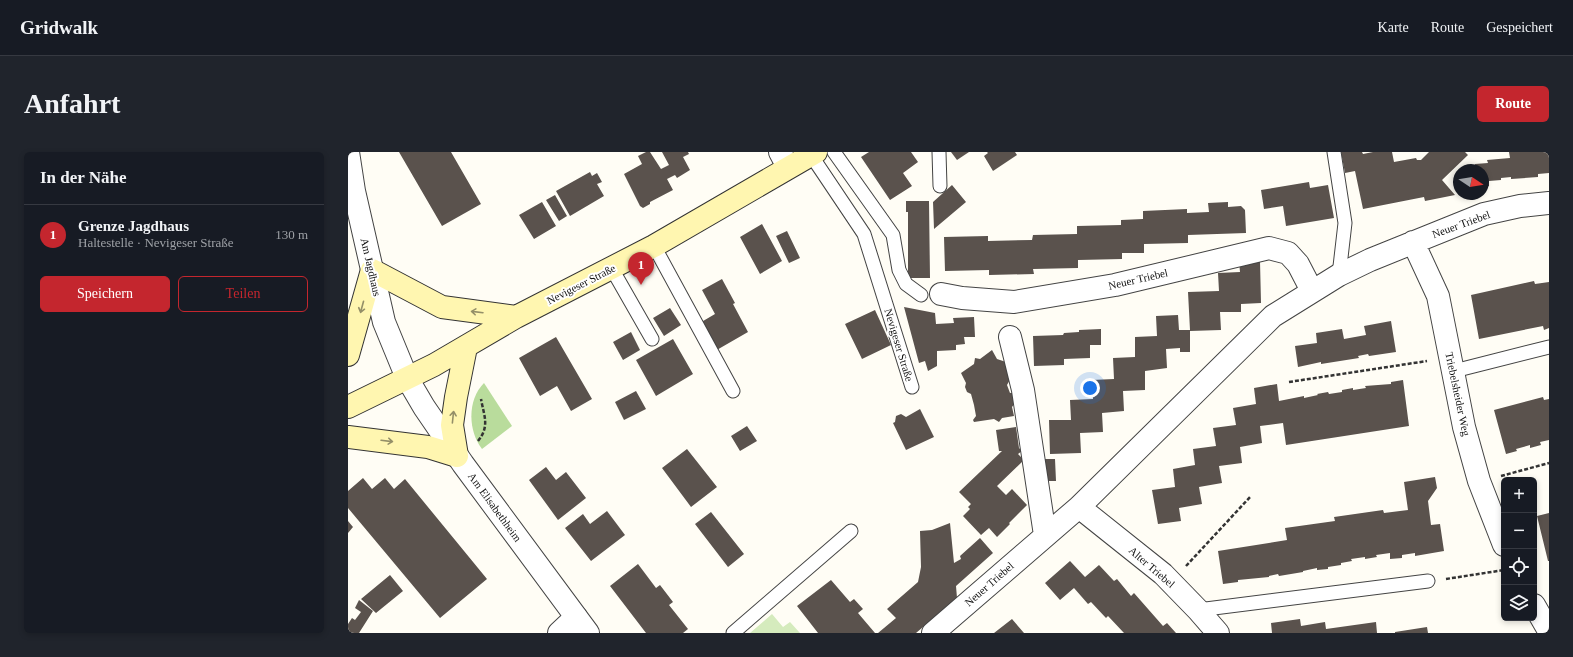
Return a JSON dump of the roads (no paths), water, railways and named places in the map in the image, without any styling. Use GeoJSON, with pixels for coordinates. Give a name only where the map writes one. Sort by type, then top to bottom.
{"type":"FeatureCollection","features":[{"type":"Feature","properties":{"kind":"main road","name":"Nevigeser Straße"},"geometry":{"type":"LineString","coordinates":[[348,407],[466,347],[516,317],[612,269],[654,246],[784,160],[814,153]]}},
{"type":"Feature","properties":{"kind":"main road"},"geometry":{"type":"LineString","coordinates":[[348,355],[372,270],[442,307],[516,317]]}},
{"type":"Feature","properties":{"kind":"main road"},"geometry":{"type":"LineString","coordinates":[[466,347],[452,425],[466,450]]}},
{"type":"Feature","properties":{"kind":"main road"},"geometry":{"type":"LineString","coordinates":[[348,437],[466,450]]}},
{"type":"Feature","properties":{"kind":"street","name":"Am Jagdhaus"},"geometry":{"type":"LineString","coordinates":[[348,152],[354,191],[384,322],[407,378]]}},
{"type":"Feature","properties":{"kind":"street","name":"Neuer Triebel"},"geometry":{"type":"LineString","coordinates":[[933,633],[1080,506],[1273,316],[1339,275],[1413,242],[1484,214],[1520,206],[1549,203]]}},
{"type":"Feature","properties":{"kind":"street","name":"Triebelsheider Weg"},"geometry":{"type":"LineString","coordinates":[[1413,242],[1438,296],[1464,427],[1479,481],[1501,537]]}},
{"type":"Feature","properties":{"kind":"street","name":"Neuer Triebel"},"geometry":{"type":"LineString","coordinates":[[931,295],[1014,302],[1115,285],[1269,248],[1288,253],[1298,264],[1312,291]]}},
{"type":"Feature","properties":{"kind":"street"},"geometry":{"type":"LineString","coordinates":[[1010,337],[1024,390],[1045,535]]}},
{"type":"Feature","properties":{"kind":"street","name":"Am Elisabethheim"},"geometry":{"type":"LineString","coordinates":[[407,378],[424,407],[466,450],[582,625]]}},
{"type":"Feature","properties":{"kind":"street","name":"Alter Triebel"},"geometry":{"type":"LineString","coordinates":[[1080,506],[1171,583],[1218,633]]}},
{"type":"Feature","properties":{"kind":"street"},"geometry":{"type":"LineString","coordinates":[[1537,610],[1549,631]]}},
{"type":"Feature","properties":{"kind":"street"},"geometry":{"type":"LineString","coordinates":[[559,633],[582,625]]}},
{"type":"Feature","properties":{"kind":"lane"},"geometry":{"type":"LineString","coordinates":[[834,152],[893,235],[898,270],[906,284],[931,295]]}},
{"type":"Feature","properties":{"kind":"lane"},"geometry":{"type":"LineString","coordinates":[[938,152],[940,186]]}},
{"type":"Feature","properties":{"kind":"lane"},"geometry":{"type":"LineString","coordinates":[[1334,152],[1345,224],[1339,275]]}},
{"type":"Feature","properties":{"kind":"lane","name":"Nevigeser Straße"},"geometry":{"type":"LineString","coordinates":[[814,153],[864,234],[912,387]]}},
{"type":"Feature","properties":{"kind":"lane"},"geometry":{"type":"LineString","coordinates":[[654,246],[733,391]]}},
{"type":"Feature","properties":{"kind":"lane"},"geometry":{"type":"LineString","coordinates":[[612,269],[652,339]]}},
{"type":"Feature","properties":{"kind":"lane"},"geometry":{"type":"LineString","coordinates":[[1452,364],[1549,347]]}},
{"type":"Feature","properties":{"kind":"lane"},"geometry":{"type":"LineString","coordinates":[[733,633],[851,532]]}},
{"type":"Feature","properties":{"kind":"lane"},"geometry":{"type":"LineString","coordinates":[[1198,610],[1428,581]]}},
{"type":"Feature","properties":{"kind":"place","name":"Grenze Jagdhaus"},"geometry":{"type":"Point","coordinates":[641,285]}}]}
